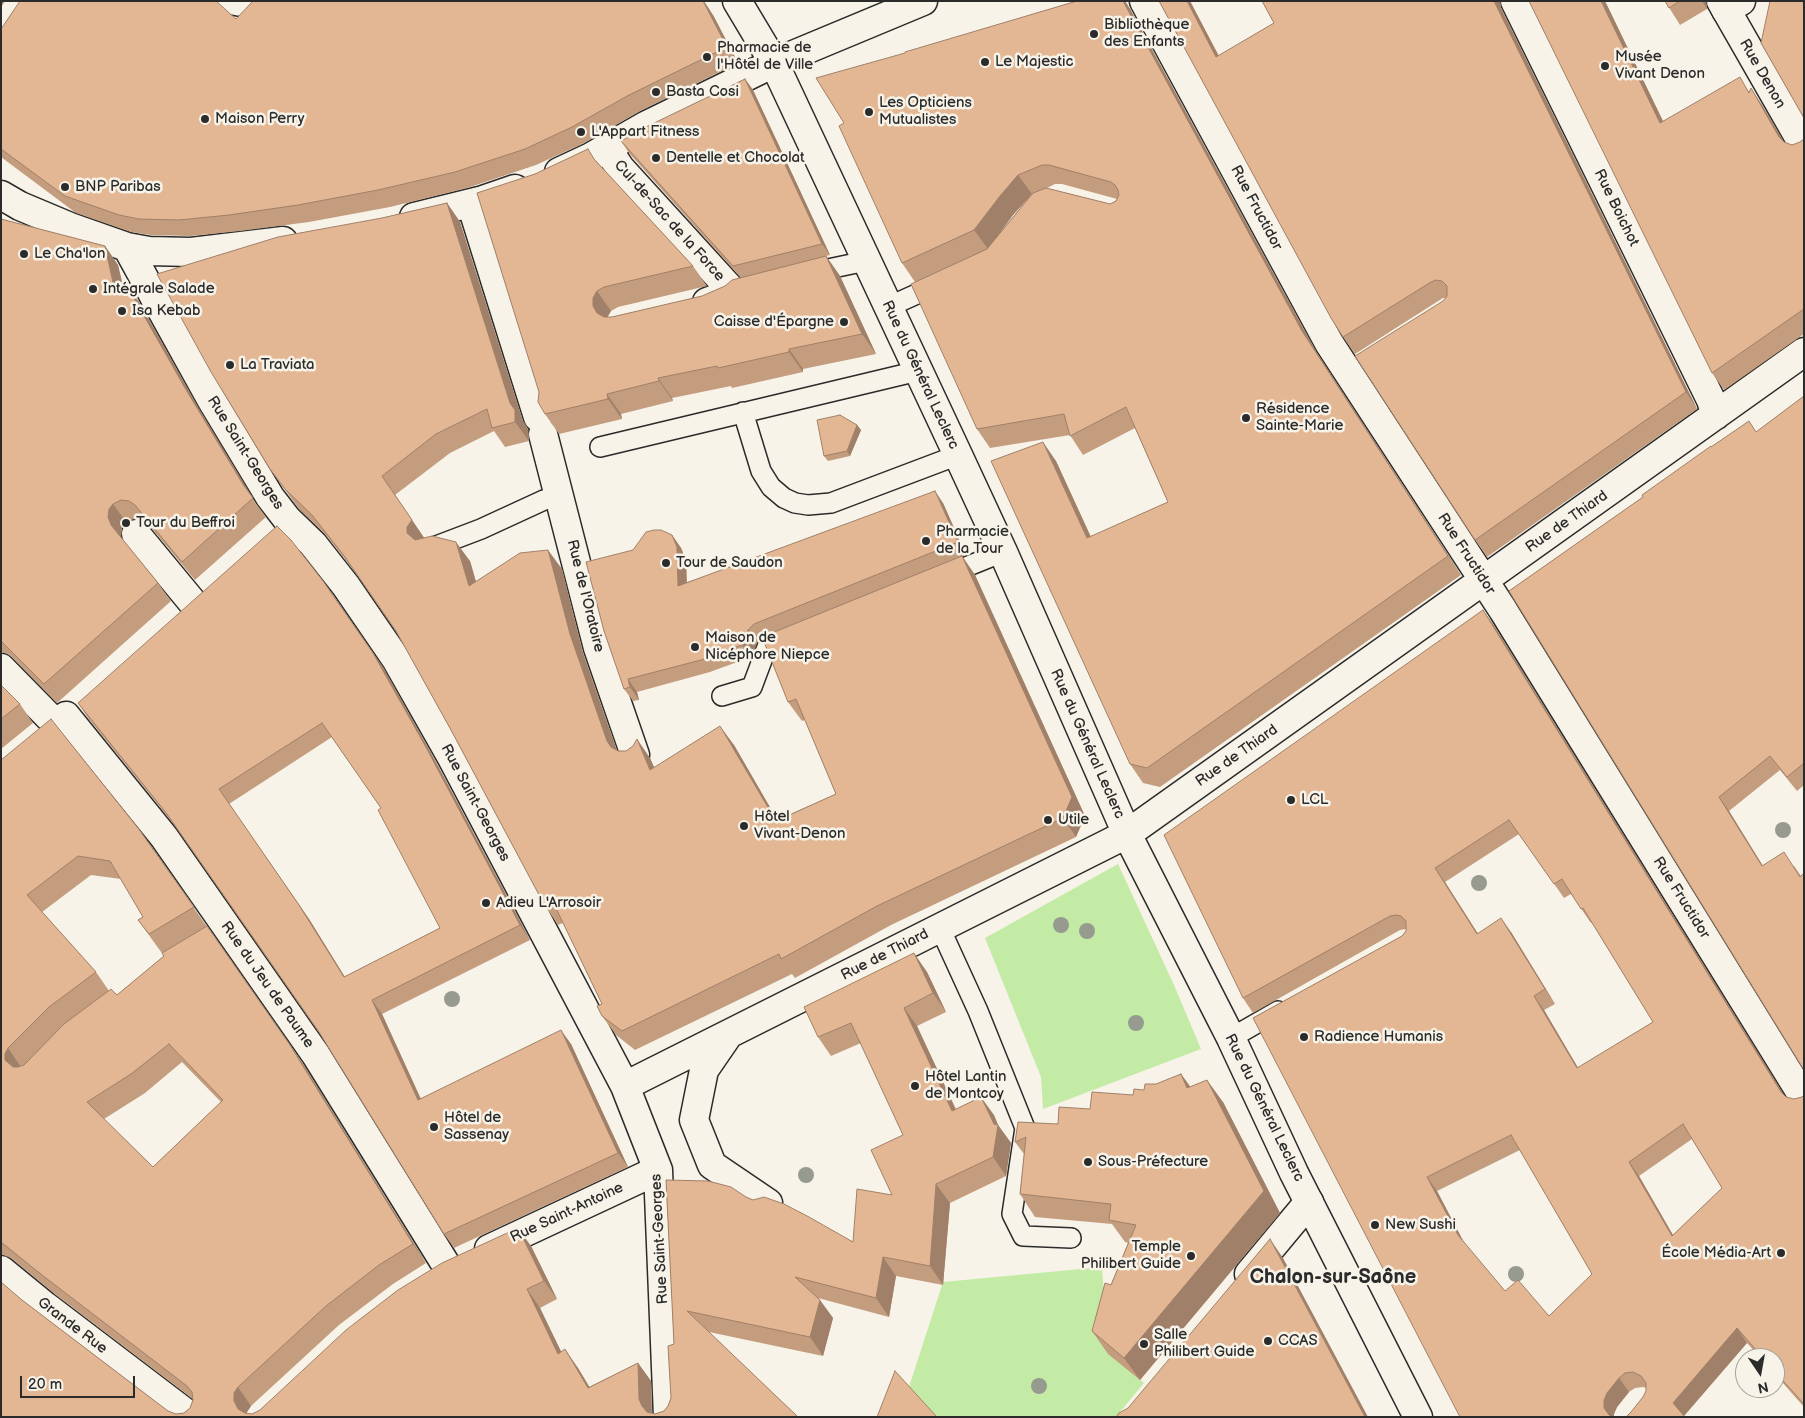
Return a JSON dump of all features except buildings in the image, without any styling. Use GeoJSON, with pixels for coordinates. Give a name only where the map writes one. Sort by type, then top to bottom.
{"type":"FeatureCollection","features":[{"type":"Feature","properties":{"kind":"street","name":"Rue du Général Leclerc"},"geometry":{"type":"LineString","coordinates":[[737,1],[774,63],[958,455],[1003,552],[1127,834],[1230,1038],[1309,1202],[1418,1417]]}},
{"type":"Feature","properties":{"kind":"street"},"geometry":{"type":"LineString","coordinates":[[393,222],[471,203],[542,180],[607,148],[647,125],[774,63],[923,1]]}},
{"type":"Feature","properties":{"kind":"street","name":"Rue Fructidor"},"geometry":{"type":"LineString","coordinates":[[1144,1],[1329,343],[1355,367],[1484,580],[1804,1098]]}},
{"type":"Feature","properties":{"kind":"street","name":"Rue Boichot"},"geometry":{"type":"LineString","coordinates":[[1515,1],[1711,400],[1716,415]]}},
{"type":"Feature","properties":{"kind":"street","name":"Rue Denon"},"geometry":{"type":"LineString","coordinates":[[1730,4],[1804,146]]}},
{"type":"Feature","properties":{"kind":"street","name":"Cul-de-Sac de la Force"},"geometry":{"type":"LineString","coordinates":[[607,148],[620,168],[742,289],[685,307]]}},
{"type":"Feature","properties":{"kind":"street"},"geometry":{"type":"LineString","coordinates":[[1,195],[20,206],[70,228],[127,247],[149,251],[191,252],[312,237]]}},
{"type":"Feature","properties":{"kind":"street","name":"Rue de l'Oratoire"},"geometry":{"type":"LineString","coordinates":[[471,203],[560,496],[598,648],[635,755]]}},
{"type":"Feature","properties":{"kind":"street","name":"Rue Saint-Georges"},"geometry":{"type":"LineString","coordinates":[[127,247],[206,391],[270,497],[288,519],[313,544],[346,586],[396,659],[459,772],[625,1086],[658,1170],[668,1417]]}},
{"type":"Feature","properties":{"kind":"street","name":"Rue de Thiard"},"geometry":{"type":"LineString","coordinates":[[625,1086],[726,1037],[1127,834],[1804,352]]}},
{"type":"Feature","properties":{"kind":"street"},"geometry":{"type":"LineString","coordinates":[[266,538],[288,519]]}},
{"type":"Feature","properties":{"kind":"street"},"geometry":{"type":"LineString","coordinates":[[136,534],[193,603]]}},
{"type":"Feature","properties":{"kind":"street"},"geometry":{"type":"LineString","coordinates":[[172,622],[215,584]]}},
{"type":"Feature","properties":{"kind":"street","name":"Rue du Jeu de Paume"},"geometry":{"type":"LineString","coordinates":[[1,668],[61,720],[164,837],[219,931],[316,1055],[448,1268]]}},
{"type":"Feature","properties":{"kind":"street"},"geometry":{"type":"LineString","coordinates":[[36,741],[87,697]]}},
{"type":"Feature","properties":{"kind":"street"},"geometry":{"type":"LineString","coordinates":[[726,1037],[704,1070],[694,1120],[712,1165],[768,1203]]}},
{"type":"Feature","properties":{"kind":"street","name":"Rue Saint-Antoine"},"geometry":{"type":"LineString","coordinates":[[425,1282],[448,1268],[658,1170]]}},
{"type":"Feature","properties":{"kind":"street"},"geometry":{"type":"LineString","coordinates":[[1232,1294],[1309,1202]]}},
{"type":"Feature","properties":{"kind":"street","name":"Grande Rue"},"geometry":{"type":"LineString","coordinates":[[1,1270],[45,1306],[191,1417]]}},
{"type":"Feature","properties":{"kind":"lane"},"geometry":{"type":"LineString","coordinates":[[213,1],[238,6],[263,1]]}},
{"type":"Feature","properties":{"kind":"lane"},"geometry":{"type":"LineString","coordinates":[[788,278],[834,266],[866,261]]}},
{"type":"Feature","properties":{"kind":"lane"},"geometry":{"type":"LineString","coordinates":[[888,307],[951,279]]}},
{"type":"Feature","properties":{"kind":"lane"},"geometry":{"type":"LineString","coordinates":[[600,448],[918,371]]}},
{"type":"Feature","properties":{"kind":"lane"},"geometry":{"type":"LineString","coordinates":[[743,412],[761,471],[771,487],[784,498],[795,503],[808,505],[832,502],[958,455]]}},
{"type":"Feature","properties":{"kind":"lane"},"geometry":{"type":"LineString","coordinates":[[432,548],[481,529],[544,500],[560,496]]}},
{"type":"Feature","properties":{"kind":"lane"},"geometry":{"type":"LineString","coordinates":[[932,580],[1003,552]]}},
{"type":"Feature","properties":{"kind":"lane"},"geometry":{"type":"LineString","coordinates":[[722,696],[752,688],[767,647],[804,632]]}},
{"type":"Feature","properties":{"kind":"lane"},"geometry":{"type":"LineString","coordinates":[[940,928],[978,1011],[1025,1128],[1012,1214],[1023,1236],[1072,1238]]}},
{"type":"Feature","properties":{"kind":"lane"},"geometry":{"type":"LineString","coordinates":[[1230,1038],[1298,1000]]}},
{"type":"Feature","properties":{"kind":"green space"},"geometry":{"type":"Polygon","coordinates":[[[1118,864],[1174,985],[1201,1049],[1043,1109],[1041,1077],[985,938],[1118,864]]]}},
{"type":"Feature","properties":{"kind":"green space"},"geometry":{"type":"Polygon","coordinates":[[[1102,1267],[1108,1353],[1144,1383],[1116,1417],[933,1417],[908,1390],[943,1282],[1102,1267]]]}},
{"type":"Feature","properties":{"kind":"place","name":"Bibliothèque des Enfants"},"geometry":{"type":"Point","coordinates":[1094,34]}},
{"type":"Feature","properties":{"kind":"place","name":"Pharmacie de l'Hôtel de Ville"},"geometry":{"type":"Point","coordinates":[707,57]}},
{"type":"Feature","properties":{"kind":"place","name":"Le Majestic"},"geometry":{"type":"Point","coordinates":[985,62]}},
{"type":"Feature","properties":{"kind":"place","name":"Musée Vivant Denon"},"geometry":{"type":"Point","coordinates":[1605,66]}},
{"type":"Feature","properties":{"kind":"place","name":"Basta Cosi"},"geometry":{"type":"Point","coordinates":[656,92]}},
{"type":"Feature","properties":{"kind":"place","name":"Les Opticiens Mutualistes"},"geometry":{"type":"Point","coordinates":[869,112]}},
{"type":"Feature","properties":{"kind":"place","name":"Maison Perry"},"geometry":{"type":"Point","coordinates":[205,119]}},
{"type":"Feature","properties":{"kind":"place","name":"L'Appart Fitness"},"geometry":{"type":"Point","coordinates":[581,132]}},
{"type":"Feature","properties":{"kind":"place","name":"Dentelle et Chocolat"},"geometry":{"type":"Point","coordinates":[656,158]}},
{"type":"Feature","properties":{"kind":"place","name":"BNP Paribas"},"geometry":{"type":"Point","coordinates":[65,187]}},
{"type":"Feature","properties":{"kind":"place","name":"Le Cha'lon"},"geometry":{"type":"Point","coordinates":[24,254]}},
{"type":"Feature","properties":{"kind":"place","name":"Intégrale Salade"},"geometry":{"type":"Point","coordinates":[93,289]}},
{"type":"Feature","properties":{"kind":"place","name":"Isa Kebab"},"geometry":{"type":"Point","coordinates":[122,311]}},
{"type":"Feature","properties":{"kind":"place","name":"Caisse d'Épargne"},"geometry":{"type":"Point","coordinates":[844,322]}},
{"type":"Feature","properties":{"kind":"place","name":"La Traviata"},"geometry":{"type":"Point","coordinates":[230,365]}},
{"type":"Feature","properties":{"kind":"place","name":"Résidence Sainte-Marie"},"geometry":{"type":"Point","coordinates":[1246,418]}},
{"type":"Feature","properties":{"kind":"place","name":"Tour du Beffroi"},"geometry":{"type":"Point","coordinates":[126,523]}},
{"type":"Feature","properties":{"kind":"place","name":"Pharmacie de la Tour"},"geometry":{"type":"Point","coordinates":[926,541]}},
{"type":"Feature","properties":{"kind":"place","name":"Tour de Saudon"},"geometry":{"type":"Point","coordinates":[666,563]}},
{"type":"Feature","properties":{"kind":"place","name":"Maison de Nicéphore Niepce"},"geometry":{"type":"Point","coordinates":[695,647]}},
{"type":"Feature","properties":{"kind":"place","name":"LCL"},"geometry":{"type":"Point","coordinates":[1291,800]}},
{"type":"Feature","properties":{"kind":"place","name":"Utile"},"geometry":{"type":"Point","coordinates":[1048,820]}},
{"type":"Feature","properties":{"kind":"place","name":"Hôtel Vivant-Denon"},"geometry":{"type":"Point","coordinates":[744,826]}},
{"type":"Feature","properties":{"kind":"place","name":"Adieu L'Arrosoir"},"geometry":{"type":"Point","coordinates":[486,903]}},
{"type":"Feature","properties":{"kind":"place","name":"Radience Humanis"},"geometry":{"type":"Point","coordinates":[1304,1037]}},
{"type":"Feature","properties":{"kind":"place","name":"Hôtel Lantin de Montcoy"},"geometry":{"type":"Point","coordinates":[915,1086]}},
{"type":"Feature","properties":{"kind":"place","name":"Hôtel de Sassenay"},"geometry":{"type":"Point","coordinates":[434,1127]}},
{"type":"Feature","properties":{"kind":"place","name":"Sous-Préfecture"},"geometry":{"type":"Point","coordinates":[1088,1162]}},
{"type":"Feature","properties":{"kind":"place","name":"New Sushi"},"geometry":{"type":"Point","coordinates":[1375,1225]}},
{"type":"Feature","properties":{"kind":"place","name":"École Média-Art"},"geometry":{"type":"Point","coordinates":[1781,1253]}},
{"type":"Feature","properties":{"kind":"place","name":"Temple Philibert Guide"},"geometry":{"type":"Point","coordinates":[1191,1256]}},
{"type":"Feature","properties":{"kind":"place","name":"CCAS"},"geometry":{"type":"Point","coordinates":[1268,1341]}},
{"type":"Feature","properties":{"kind":"place","name":"Salle Philibert Guide"},"geometry":{"type":"Point","coordinates":[1144,1344]}},
{"type":"Feature","properties":{"kind":"district","name":"Chalon-sur-Saône"},"geometry":{"type":"Point","coordinates":[1333,1278]}}]}
